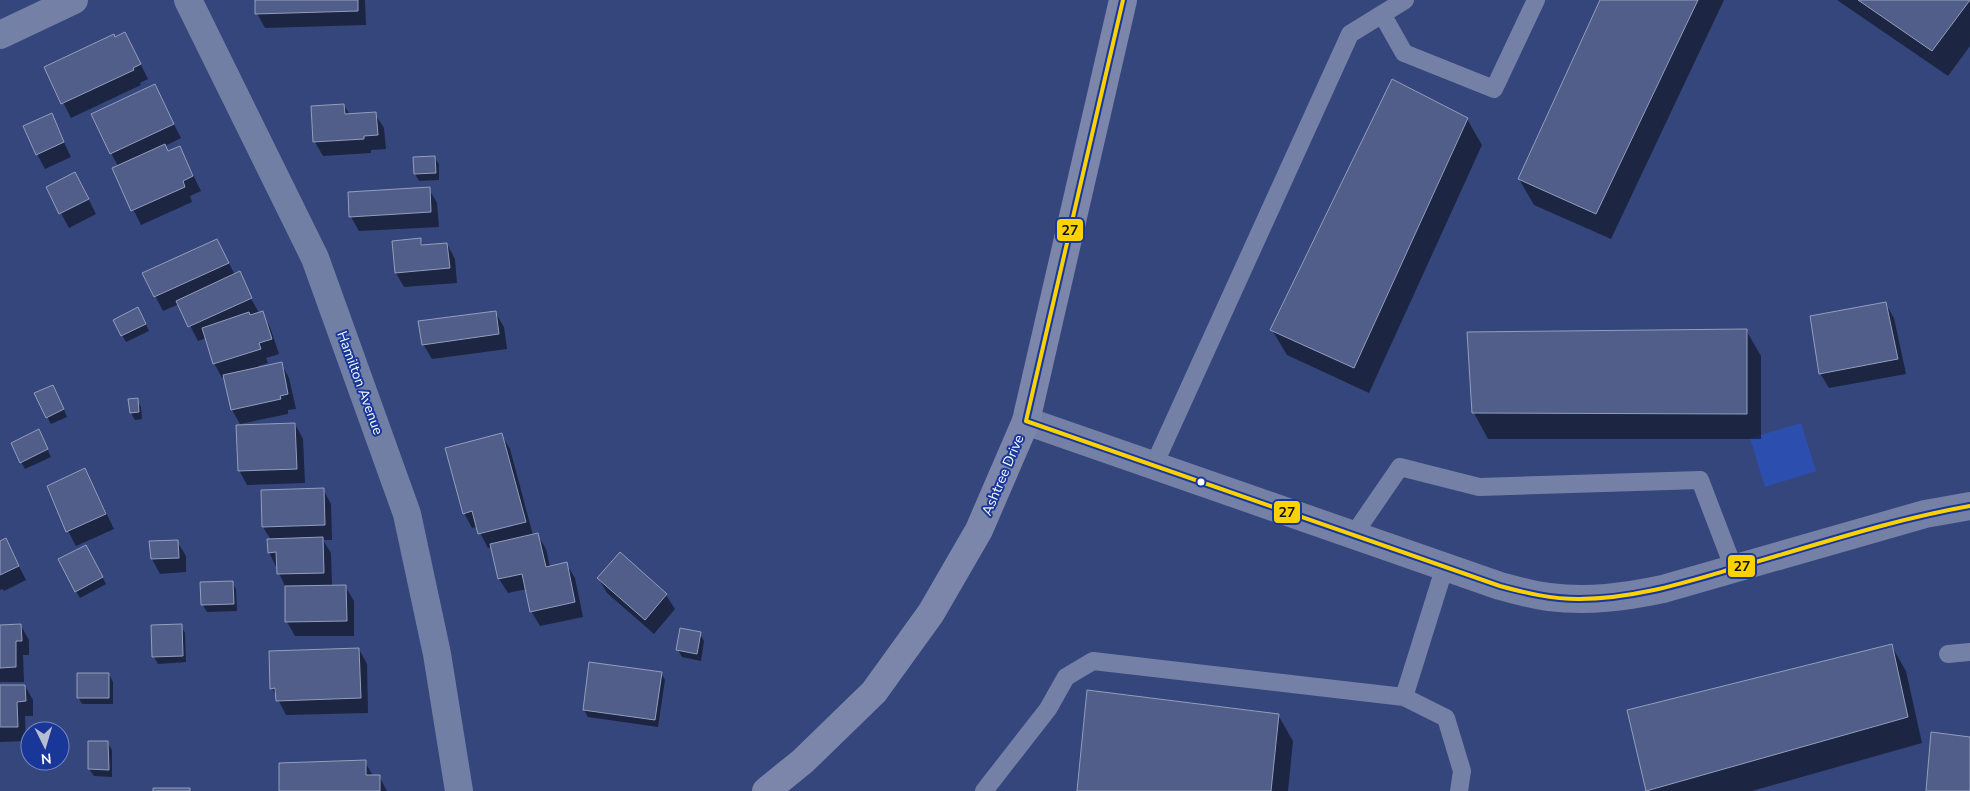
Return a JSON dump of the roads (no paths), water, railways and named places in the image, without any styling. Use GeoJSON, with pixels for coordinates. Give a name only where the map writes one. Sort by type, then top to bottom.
{"type":"FeatureCollection","features":[{"type":"Feature","properties":{"kind":"main road","name":"Hamilton Avenue"},"geometry":{"type":"LineString","coordinates":[[188,0],[315,258],[407,514],[437,654],[459,791]]}},
{"type":"Feature","properties":{"kind":"street"},"geometry":{"type":"LineString","coordinates":[[0,35],[74,0]]}},
{"type":"Feature","properties":{"kind":"street","name":"Ashtree Drive"},"geometry":{"type":"LineString","coordinates":[[766,791],[874,692],[931,614],[979,530],[1026,421],[1123,0]]}},
{"type":"Feature","properties":{"kind":"street"},"geometry":{"type":"LineString","coordinates":[[1026,421],[1500,586],[1548,597],[1598,600],[1631,596],[1663,589],[1925,514],[1970,506]]}},
{"type":"Feature","properties":{"kind":"lane"},"geometry":{"type":"LineString","coordinates":[[1154,465],[1350,34],[1405,0]]}},
{"type":"Feature","properties":{"kind":"lane"},"geometry":{"type":"LineString","coordinates":[[1382,14],[1404,53],[1494,89],[1536,0]]}},
{"type":"Feature","properties":{"kind":"lane"},"geometry":{"type":"LineString","coordinates":[[1354,534],[1400,468],[1479,487],[1700,480],[1734,569]]}},
{"type":"Feature","properties":{"kind":"lane"},"geometry":{"type":"LineString","coordinates":[[1404,697],[1445,566]]}},
{"type":"Feature","properties":{"kind":"lane"},"geometry":{"type":"LineString","coordinates":[[1948,654],[1970,652]]}},
{"type":"Feature","properties":{"kind":"lane"},"geometry":{"type":"LineString","coordinates":[[984,791],[1048,709],[1066,678],[1093,661],[1404,697],[1446,718],[1462,770],[1459,791]]}}]}
